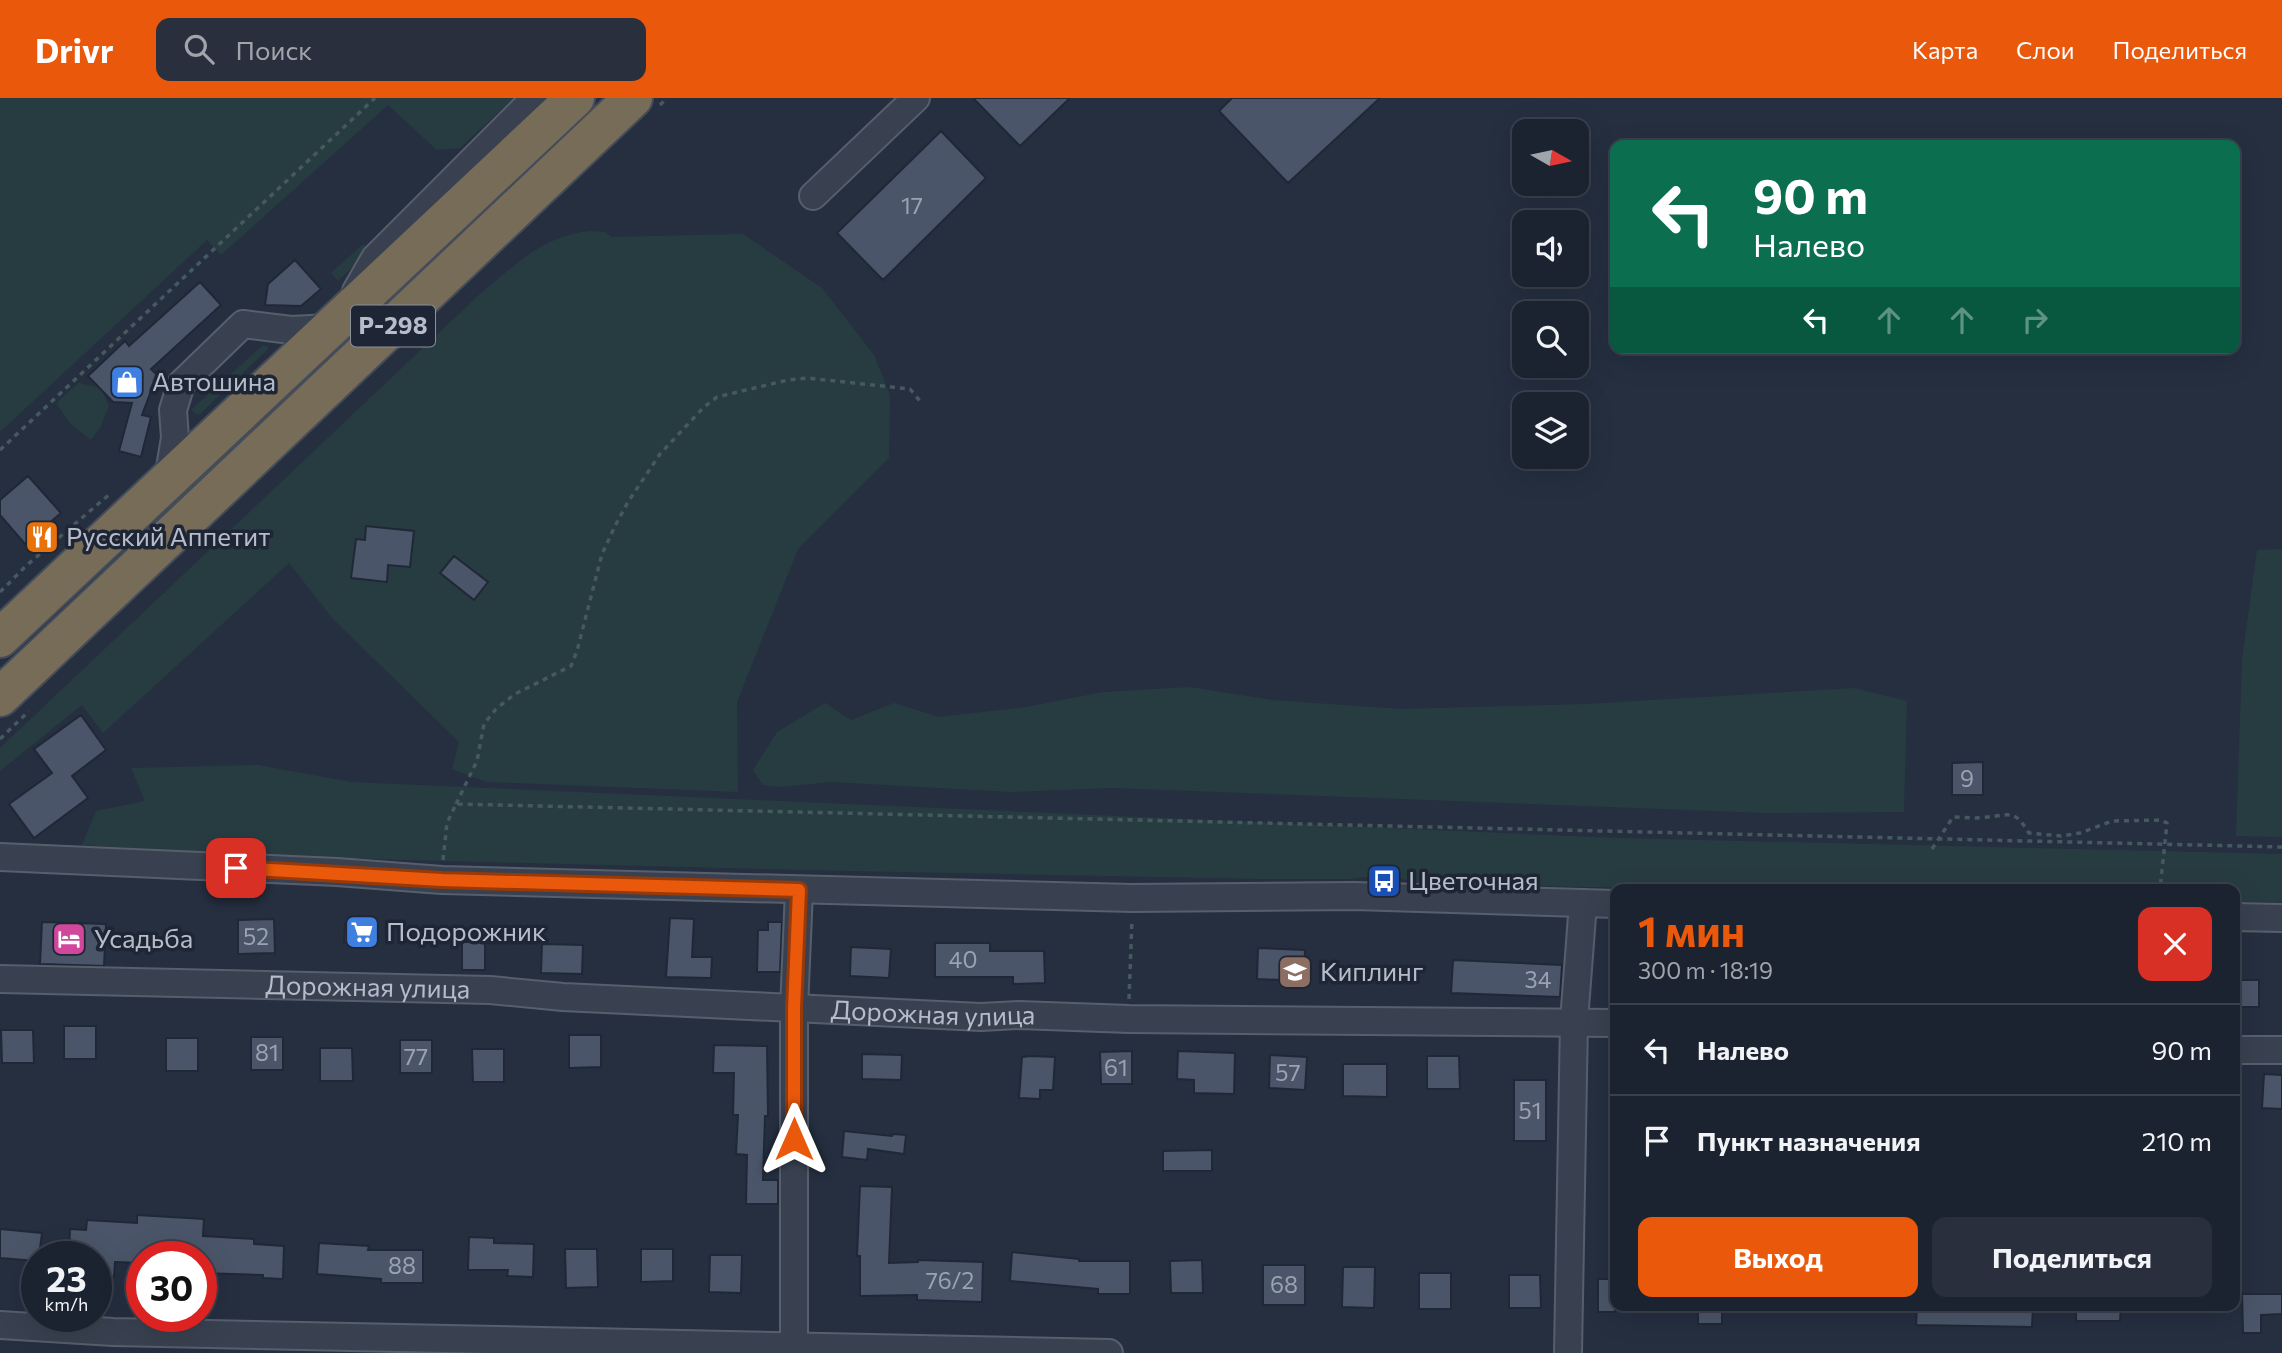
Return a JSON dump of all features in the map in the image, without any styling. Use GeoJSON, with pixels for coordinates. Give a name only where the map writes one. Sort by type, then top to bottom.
{"type":"FeatureCollection","features":[{"type":"Feature","properties":{"kind":"highway","name":"Р-298"},"geometry":{"type":"LineString","coordinates":[[0,638],[575,98]]}},
{"type":"Feature","properties":{"kind":"highway","name":"Р-298"},"geometry":{"type":"LineString","coordinates":[[0,697],[633,98]]}},
{"type":"Feature","properties":{"kind":"street"},"geometry":{"type":"LineString","coordinates":[[168,480],[175,438],[173,410],[181,384],[243,324],[290,330],[336,323],[375,258],[535,98]]}},
{"type":"Feature","properties":{"kind":"street"},"geometry":{"type":"LineString","coordinates":[[813,196],[916,98]]}},
{"type":"Feature","properties":{"kind":"street"},"geometry":{"type":"LineString","coordinates":[[0,857],[337,872],[442,880],[1132,898],[1342,896],[1610,904]]}},
{"type":"Feature","properties":{"kind":"street"},"geometry":{"type":"LineString","coordinates":[[794,1350],[794,1009],[799,890]]}},
{"type":"Feature","properties":{"kind":"street"},"geometry":{"type":"LineString","coordinates":[[1568,1353],[1574,1021],[1583,903]]}},
{"type":"Feature","properties":{"kind":"street"},"geometry":{"type":"LineString","coordinates":[[2240,917],[2282,918]]}},
{"type":"Feature","properties":{"kind":"street","name":"Дорожная улица"},"geometry":{"type":"LineString","coordinates":[[0,979],[490,990],[563,997],[981,1017],[1019,1015],[1129,1019],[1610,1023]]}},
{"type":"Feature","properties":{"kind":"street"},"geometry":{"type":"LineString","coordinates":[[2240,1050],[2282,1050]]}},
{"type":"Feature","properties":{"kind":"street"},"geometry":{"type":"LineString","coordinates":[[0,1325],[113,1342],[1109,1353]]}},
{"type":"Feature","properties":{"kind":"path"},"geometry":{"type":"LineString","coordinates":[[0,450],[375,98]]}},
{"type":"Feature","properties":{"kind":"path"},"geometry":{"type":"LineString","coordinates":[[442,880],[447,824],[477,761],[484,724],[496,709],[515,694],[571,666],[578,651],[602,554],[615,526],[660,454],[704,407],[717,397],[777,382],[807,378],[910,389],[920,401]]}},
{"type":"Feature","properties":{"kind":"path"},"geometry":{"type":"LineString","coordinates":[[0,592],[27,565],[112,492]]}},
{"type":"Feature","properties":{"kind":"path"},"geometry":{"type":"LineString","coordinates":[[456,804],[2282,847]]}},
{"type":"Feature","properties":{"kind":"path"},"geometry":{"type":"LineString","coordinates":[[1932,849],[1953,817],[2013,814],[2029,832],[2060,836],[2080,833],[2112,821],[2161,820],[2167,823],[2161,884]]}},
{"type":"Feature","properties":{"kind":"path"},"geometry":{"type":"LineString","coordinates":[[1129,1019],[1132,898]]}},
{"type":"Feature","properties":{"kind":"green space"},"geometry":{"type":"Polygon","coordinates":[[[0,98],[514,98],[460,148],[437,150],[388,105],[221,255],[207,240],[0,432],[0,98]]]}},
{"type":"Feature","properties":{"kind":"green space"},"geometry":{"type":"Polygon","coordinates":[[[590,231],[605,232],[612,237],[743,234],[822,288],[874,355],[890,395],[889,458],[798,549],[737,702],[738,792],[487,782],[452,769],[459,742],[332,618],[289,563],[103,733],[82,705],[0,771],[0,748],[481,293],[544,245],[590,231]]]}},
{"type":"Feature","properties":{"kind":"green space"},"geometry":{"type":"Polygon","coordinates":[[[362,245],[371,249],[338,281],[331,273],[362,245]]]}},
{"type":"Feature","properties":{"kind":"green space"},"geometry":{"type":"Polygon","coordinates":[[[263,345],[269,347],[267,350],[199,415],[194,413],[192,409],[263,345]]]}},
{"type":"Feature","properties":{"kind":"green space"},"geometry":{"type":"Polygon","coordinates":[[[79,383],[101,388],[109,406],[100,428],[91,440],[70,423],[56,403],[79,383]]]}},
{"type":"Feature","properties":{"kind":"green space"},"geometry":{"type":"Polygon","coordinates":[[[2280,549],[2282,837],[2236,836],[2242,660],[2257,550],[2280,549]]]}},
{"type":"Feature","properties":{"kind":"green space"},"geometry":{"type":"Polygon","coordinates":[[[1190,687],[1272,700],[1401,709],[1586,704],[1854,688],[1907,701],[1904,812],[1766,813],[1112,788],[1010,792],[832,782],[779,787],[763,785],[753,770],[777,732],[825,703],[851,720],[894,703],[939,717],[1026,707],[1103,692],[1190,687]]]}},
{"type":"Feature","properties":{"kind":"green space"},"geometry":{"type":"Polygon","coordinates":[[[258,765],[351,782],[1617,838],[2282,854],[2282,902],[2240,902],[2240,884],[1610,884],[1610,887],[1419,883],[1385,875],[1350,879],[1260,879],[801,870],[233,854],[82,845],[96,811],[145,801],[131,768],[258,765]]]}},
{"type":"Feature","properties":{"kind":"building"},"geometry":{"type":"Polygon","coordinates":[[[973,98],[1070,98],[1020,146],[973,98]]]}},
{"type":"Feature","properties":{"kind":"building"},"geometry":{"type":"Polygon","coordinates":[[[1232,98],[1380,98],[1288,183],[1219,111],[1232,98]]]}},
{"type":"Feature","properties":{"kind":"building"},"geometry":{"type":"Polygon","coordinates":[[[941,131],[986,178],[883,280],[837,233],[941,131]]]}},
{"type":"Feature","properties":{"kind":"building"},"geometry":{"type":"Polygon","coordinates":[[[295,260],[321,289],[301,306],[265,305],[268,284],[295,260]]]}},
{"type":"Feature","properties":{"kind":"building"},"geometry":{"type":"Polygon","coordinates":[[[200,282],[221,305],[151,369],[157,375],[142,415],[151,417],[141,457],[119,451],[132,403],[113,402],[88,376],[125,341],[129,346],[200,282]]]}},
{"type":"Feature","properties":{"kind":"building"},"geometry":{"type":"Polygon","coordinates":[[[28,476],[61,513],[25,544],[0,515],[0,500],[28,476]]]}},
{"type":"Feature","properties":{"kind":"building"},"geometry":{"type":"Polygon","coordinates":[[[366,526],[414,531],[410,567],[388,565],[387,582],[351,578],[356,539],[365,540],[366,526]]]}},
{"type":"Feature","properties":{"kind":"building"},"geometry":{"type":"Polygon","coordinates":[[[454,556],[488,582],[474,600],[440,573],[454,556]]]}},
{"type":"Feature","properties":{"kind":"building"},"geometry":{"type":"Polygon","coordinates":[[[81,715],[106,750],[72,776],[88,798],[34,838],[9,804],[52,773],[34,749],[81,715]]]}},
{"type":"Feature","properties":{"kind":"building"},"geometry":{"type":"Polygon","coordinates":[[[1983,762],[1983,795],[1952,795],[1952,763],[1983,762]]]}},
{"type":"Feature","properties":{"kind":"building"},"geometry":{"type":"Polygon","coordinates":[[[670,918],[694,919],[692,957],[712,957],[711,978],[666,977],[670,918]]]}},
{"type":"Feature","properties":{"kind":"building"},"geometry":{"type":"Polygon","coordinates":[[[274,919],[275,953],[238,954],[238,920],[274,919]]]}},
{"type":"Feature","properties":{"kind":"building"},"geometry":{"type":"Polygon","coordinates":[[[42,922],[106,924],[104,966],[40,964],[42,922]]]}},
{"type":"Feature","properties":{"kind":"building"},"geometry":{"type":"Polygon","coordinates":[[[768,922],[782,922],[780,972],[757,972],[758,930],[768,930],[768,922]]]}},
{"type":"Feature","properties":{"kind":"building"},"geometry":{"type":"Polygon","coordinates":[[[345,924],[374,926],[373,944],[344,942],[345,924]]]}},
{"type":"Feature","properties":{"kind":"building"},"geometry":{"type":"Polygon","coordinates":[[[462,942],[485,942],[485,970],[462,970],[462,942]]]}},
{"type":"Feature","properties":{"kind":"building"},"geometry":{"type":"Polygon","coordinates":[[[935,943],[990,943],[990,951],[1044,951],[1045,983],[1013,984],[1013,977],[935,977],[935,943]]]}},
{"type":"Feature","properties":{"kind":"building"},"geometry":{"type":"Polygon","coordinates":[[[542,944],[583,945],[582,974],[541,973],[542,944]]]}},
{"type":"Feature","properties":{"kind":"building"},"geometry":{"type":"Polygon","coordinates":[[[851,947],[891,949],[889,978],[850,976],[851,947]]]}},
{"type":"Feature","properties":{"kind":"building"},"geometry":{"type":"Polygon","coordinates":[[[1258,948],[1305,950],[1304,981],[1257,979],[1258,948]]]}},
{"type":"Feature","properties":{"kind":"building"},"geometry":{"type":"Polygon","coordinates":[[[1453,960],[1562,965],[1560,997],[1451,993],[1453,960]]]}},
{"type":"Feature","properties":{"kind":"building"},"geometry":{"type":"Polygon","coordinates":[[[2240,980],[2259,980],[2259,1007],[2240,1007],[2240,980]]]}},
{"type":"Feature","properties":{"kind":"building"},"geometry":{"type":"Polygon","coordinates":[[[64,1026],[96,1026],[96,1059],[64,1059],[64,1026]]]}},
{"type":"Feature","properties":{"kind":"building"},"geometry":{"type":"Polygon","coordinates":[[[1,1030],[33,1030],[34,1063],[2,1063],[1,1030]]]}},
{"type":"Feature","properties":{"kind":"building"},"geometry":{"type":"Polygon","coordinates":[[[569,1035],[601,1035],[601,1067],[569,1068],[569,1035]]]}},
{"type":"Feature","properties":{"kind":"building"},"geometry":{"type":"Polygon","coordinates":[[[251,1037],[283,1037],[283,1070],[251,1070],[251,1037]]]}},
{"type":"Feature","properties":{"kind":"building"},"geometry":{"type":"Polygon","coordinates":[[[166,1038],[198,1038],[198,1071],[166,1071],[166,1038]]]}},
{"type":"Feature","properties":{"kind":"building"},"geometry":{"type":"Polygon","coordinates":[[[400,1040],[432,1040],[432,1073],[400,1073],[400,1040]]]}},
{"type":"Feature","properties":{"kind":"building"},"geometry":{"type":"Polygon","coordinates":[[[714,1045],[767,1046],[768,1116],[765,1116],[763,1180],[778,1180],[778,1204],[746,1204],[747,1155],[736,1154],[738,1115],[733,1115],[734,1073],[713,1073],[714,1045]]]}},
{"type":"Feature","properties":{"kind":"building"},"geometry":{"type":"Polygon","coordinates":[[[320,1048],[352,1048],[353,1081],[320,1081],[320,1048]]]}},
{"type":"Feature","properties":{"kind":"building"},"geometry":{"type":"Polygon","coordinates":[[[472,1049],[504,1049],[504,1082],[473,1082],[472,1049]]]}},
{"type":"Feature","properties":{"kind":"building"},"geometry":{"type":"Polygon","coordinates":[[[1132,1051],[1132,1084],[1101,1084],[1100,1052],[1132,1051]]]}},
{"type":"Feature","properties":{"kind":"building"},"geometry":{"type":"Polygon","coordinates":[[[1178,1051],[1235,1053],[1234,1094],[1194,1093],[1194,1080],[1177,1079],[1178,1051]]]}},
{"type":"Feature","properties":{"kind":"building"},"geometry":{"type":"Polygon","coordinates":[[[862,1054],[902,1055],[901,1080],[862,1079],[862,1054]]]}},
{"type":"Feature","properties":{"kind":"building"},"geometry":{"type":"Polygon","coordinates":[[[1270,1055],[1307,1057],[1305,1090],[1269,1088],[1270,1055]]]}},
{"type":"Feature","properties":{"kind":"building"},"geometry":{"type":"Polygon","coordinates":[[[1427,1056],[1459,1056],[1460,1089],[1427,1089],[1427,1056]]]}},
{"type":"Feature","properties":{"kind":"building"},"geometry":{"type":"Polygon","coordinates":[[[1022,1057],[1055,1057],[1053,1090],[1040,1090],[1040,1099],[1019,1098],[1022,1057]]]}},
{"type":"Feature","properties":{"kind":"building"},"geometry":{"type":"Polygon","coordinates":[[[1343,1064],[1387,1064],[1387,1097],[1343,1096],[1343,1064]]]}},
{"type":"Feature","properties":{"kind":"building"},"geometry":{"type":"Polygon","coordinates":[[[2264,1074],[2282,1075],[2282,1109],[2262,1108],[2264,1074]]]}},
{"type":"Feature","properties":{"kind":"building"},"geometry":{"type":"Polygon","coordinates":[[[1514,1080],[1546,1080],[1546,1141],[1514,1141],[1514,1080]]]}},
{"type":"Feature","properties":{"kind":"building"},"geometry":{"type":"Polygon","coordinates":[[[844,1131],[906,1135],[904,1154],[868,1149],[867,1160],[842,1157],[844,1131]]]}},
{"type":"Feature","properties":{"kind":"building"},"geometry":{"type":"Polygon","coordinates":[[[1212,1150],[1212,1171],[1163,1171],[1163,1151],[1212,1150]]]}},
{"type":"Feature","properties":{"kind":"building"},"geometry":{"type":"Polygon","coordinates":[[[860,1186],[892,1187],[889,1263],[918,1260],[983,1262],[982,1302],[917,1300],[917,1295],[860,1296],[860,1256],[857,1256],[860,1186]]]}},
{"type":"Feature","properties":{"kind":"building"},"geometry":{"type":"Polygon","coordinates":[[[137,1215],[204,1219],[203,1236],[254,1239],[254,1244],[284,1246],[283,1279],[263,1278],[263,1275],[217,1274],[217,1241],[126,1241],[126,1262],[115,1262],[112,1277],[112,1241],[70,1241],[70,1229],[86,1230],[87,1220],[137,1223],[137,1215]]]}},
{"type":"Feature","properties":{"kind":"building"},"geometry":{"type":"Polygon","coordinates":[[[0,1229],[42,1233],[41,1241],[21,1241],[21,1260],[0,1258],[0,1229]]]}},
{"type":"Feature","properties":{"kind":"building"},"geometry":{"type":"Polygon","coordinates":[[[469,1237],[494,1238],[494,1243],[534,1244],[533,1277],[507,1276],[508,1270],[468,1270],[469,1237]]]}},
{"type":"Feature","properties":{"kind":"building"},"geometry":{"type":"Polygon","coordinates":[[[319,1243],[369,1246],[368,1250],[423,1250],[423,1283],[381,1283],[381,1279],[317,1274],[319,1243]]]}},
{"type":"Feature","properties":{"kind":"building"},"geometry":{"type":"Polygon","coordinates":[[[565,1249],[597,1249],[598,1287],[566,1288],[565,1249]]]}},
{"type":"Feature","properties":{"kind":"building"},"geometry":{"type":"Polygon","coordinates":[[[641,1249],[673,1249],[673,1281],[641,1282],[641,1249]]]}},
{"type":"Feature","properties":{"kind":"building"},"geometry":{"type":"Polygon","coordinates":[[[1012,1252],[1079,1261],[1130,1261],[1130,1294],[1098,1294],[1098,1289],[1010,1281],[1012,1252]]]}},
{"type":"Feature","properties":{"kind":"building"},"geometry":{"type":"Polygon","coordinates":[[[710,1255],[742,1255],[741,1293],[709,1292],[710,1255]]]}},
{"type":"Feature","properties":{"kind":"building"},"geometry":{"type":"Polygon","coordinates":[[[1202,1260],[1203,1293],[1171,1293],[1170,1261],[1202,1260]]]}},
{"type":"Feature","properties":{"kind":"building"},"geometry":{"type":"Polygon","coordinates":[[[1263,1265],[1305,1265],[1305,1305],[1263,1305],[1263,1265]]]}},
{"type":"Feature","properties":{"kind":"building"},"geometry":{"type":"Polygon","coordinates":[[[1343,1267],[1375,1267],[1374,1308],[1342,1307],[1343,1267]]]}},
{"type":"Feature","properties":{"kind":"building"},"geometry":{"type":"Polygon","coordinates":[[[1419,1273],[1451,1273],[1451,1309],[1419,1309],[1419,1273]]]}},
{"type":"Feature","properties":{"kind":"building"},"geometry":{"type":"Polygon","coordinates":[[[1509,1275],[1540,1275],[1541,1308],[1509,1308],[1509,1275]]]}},
{"type":"Feature","properties":{"kind":"building"},"geometry":{"type":"Polygon","coordinates":[[[1598,1279],[1610,1279],[1610,1311],[1615,1312],[1598,1312],[1598,1279]]]}},
{"type":"Feature","properties":{"kind":"building"},"geometry":{"type":"Polygon","coordinates":[[[2242,1294],[2282,1294],[2282,1314],[2261,1315],[2261,1333],[2243,1333],[2242,1294]]]}},
{"type":"Feature","properties":{"kind":"building"},"geometry":{"type":"Polygon","coordinates":[[[1698,1311],[1722,1311],[1722,1324],[1698,1324],[1698,1311]]]}},
{"type":"Feature","properties":{"kind":"building"},"geometry":{"type":"Polygon","coordinates":[[[1917,1311],[2033,1311],[2032,1327],[1916,1325],[1917,1311]]]}},
{"type":"Feature","properties":{"kind":"building"},"geometry":{"type":"Polygon","coordinates":[[[2076,1311],[2121,1311],[2120,1321],[2076,1321],[2076,1311]]]}},
{"type":"Feature","properties":{"kind":"place","name":"Автошина"},"geometry":{"type":"Point","coordinates":[127,382]}},
{"type":"Feature","properties":{"kind":"place","name":"Русский Аппетит"},"geometry":{"type":"Point","coordinates":[42,537]}},
{"type":"Feature","properties":{"kind":"place","name":"Цветочная"},"geometry":{"type":"Point","coordinates":[1384,881]}},
{"type":"Feature","properties":{"kind":"place","name":"Подорожник"},"geometry":{"type":"Point","coordinates":[362,932]}},
{"type":"Feature","properties":{"kind":"place","name":"Усадьба"},"geometry":{"type":"Point","coordinates":[69,939]}},
{"type":"Feature","properties":{"kind":"place","name":"Киплинг"},"geometry":{"type":"Point","coordinates":[1295,972]}},
{"type":"Feature","properties":{"kind":"route"},"geometry":{"type":"LineString","coordinates":[[236,868],[442,880],[799,890],[794,1009],[794,1139]]}}]}
